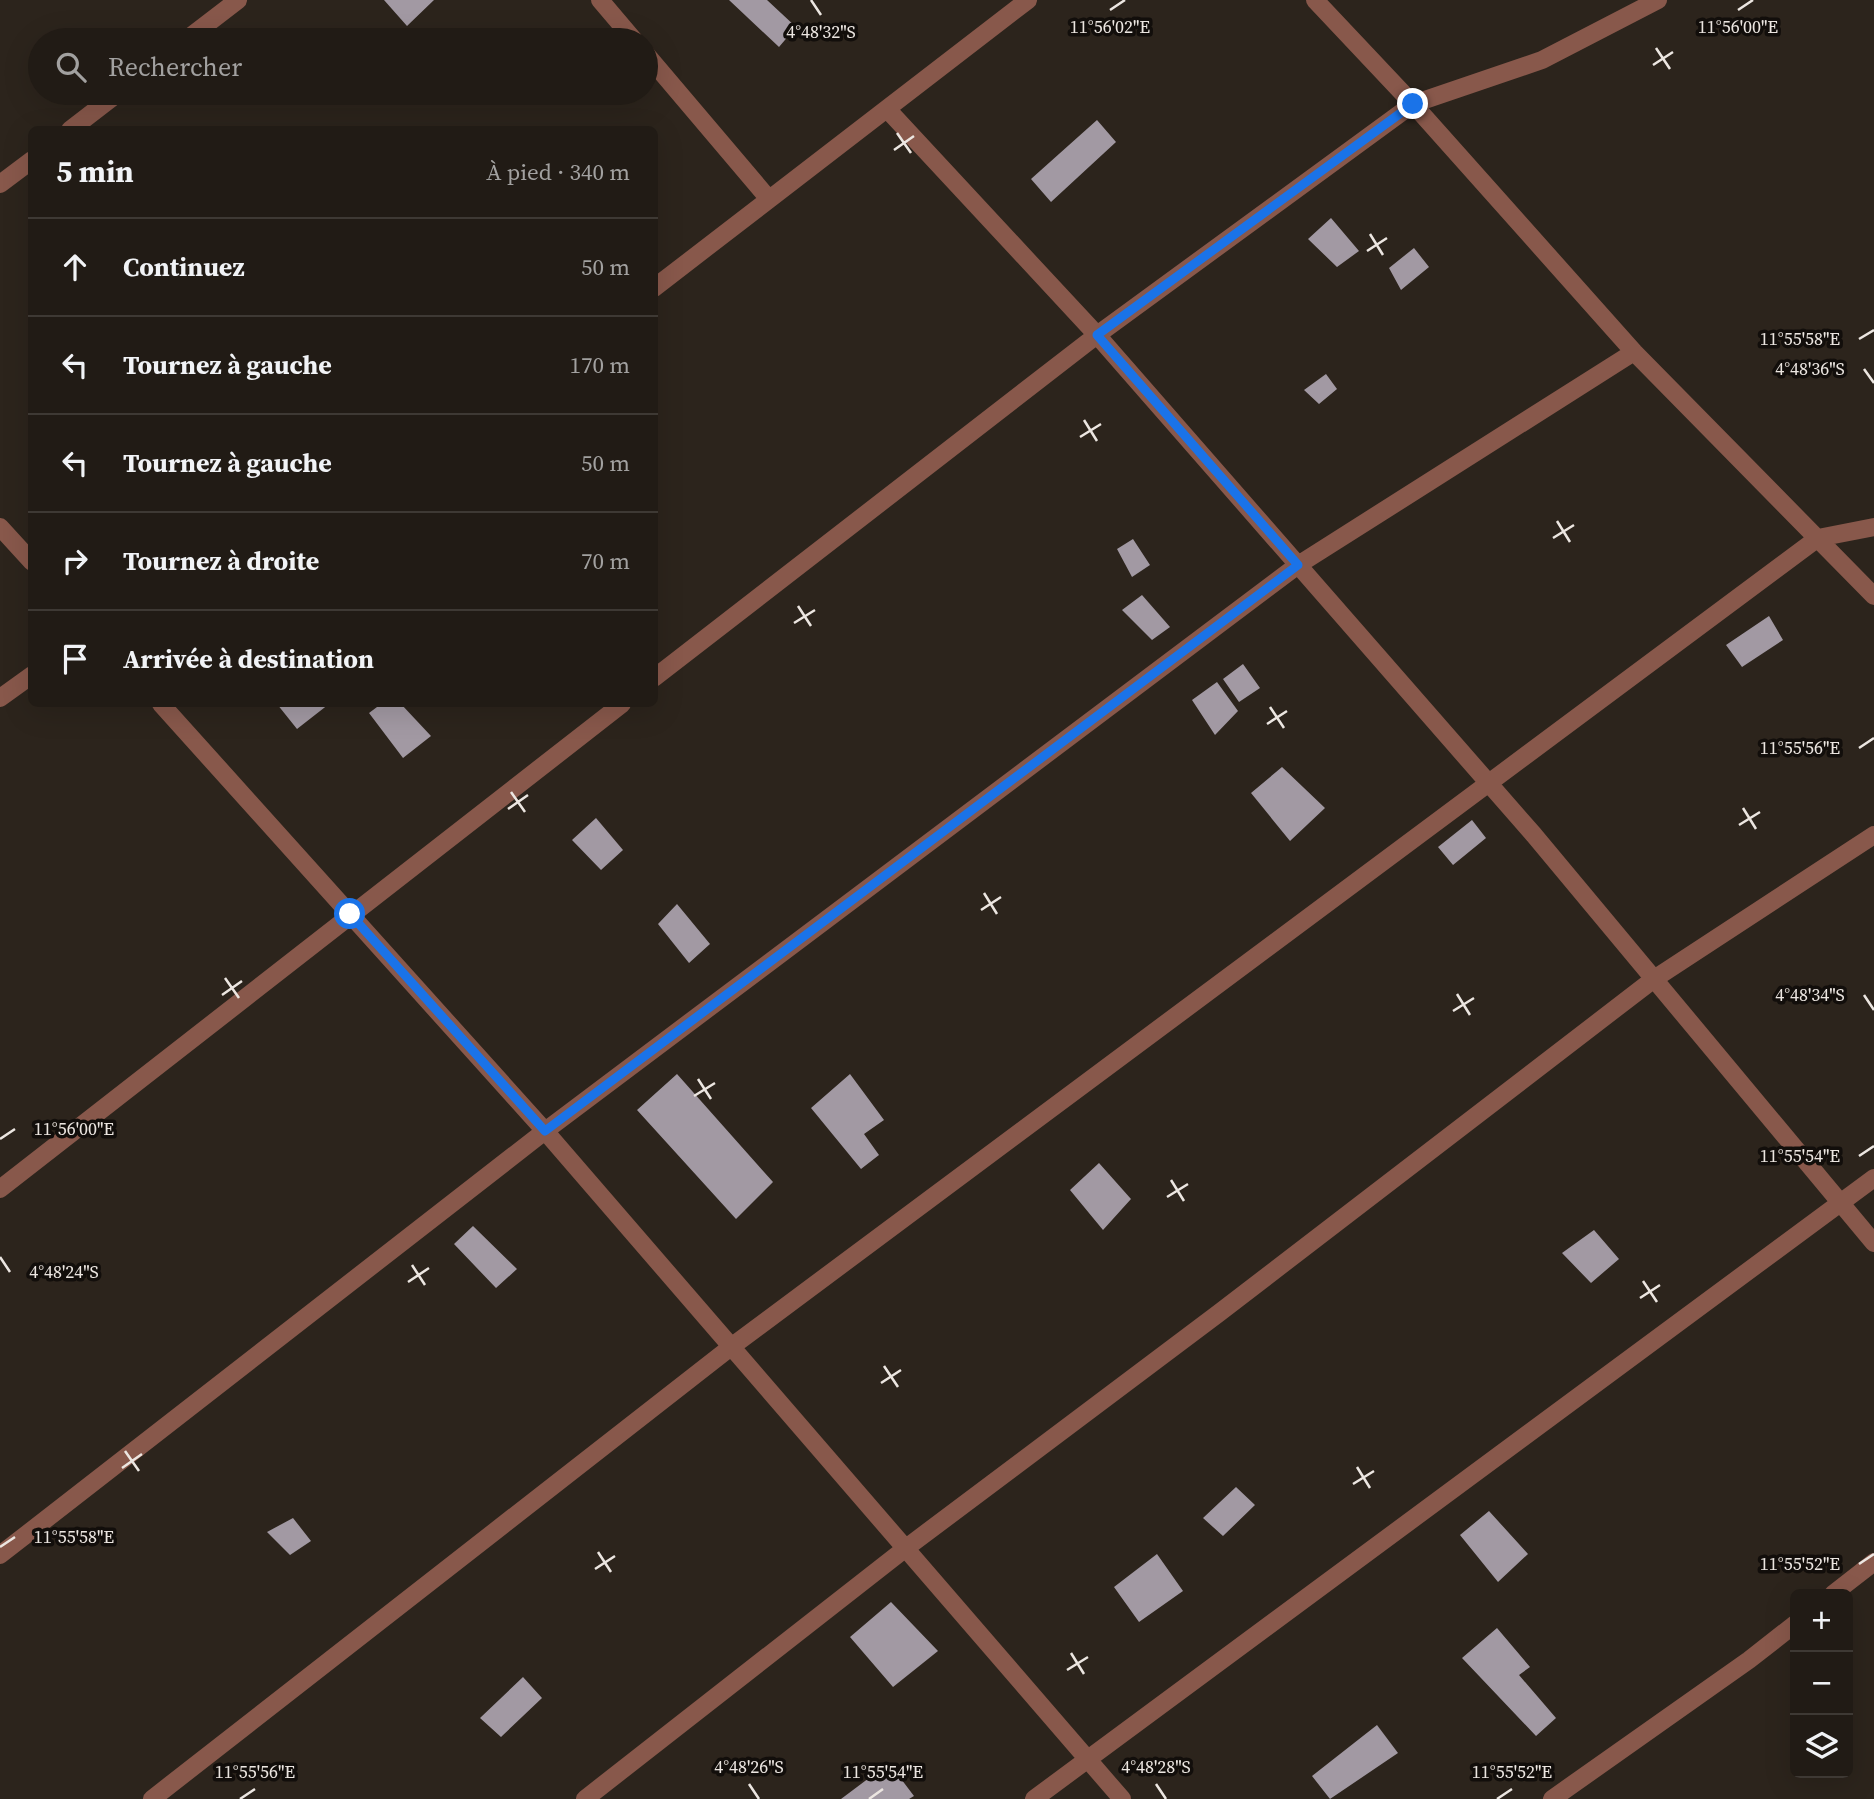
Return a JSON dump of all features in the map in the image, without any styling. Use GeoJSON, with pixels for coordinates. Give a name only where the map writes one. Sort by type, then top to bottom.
{"type":"FeatureCollection","features":[{"type":"Feature","properties":{"kind":"street"},"geometry":{"type":"LineString","coordinates":[[202,28],[238,0]]}},
{"type":"Feature","properties":{"kind":"street"},"geometry":{"type":"LineString","coordinates":[[600,0],[624,28]]}},
{"type":"Feature","properties":{"kind":"street"},"geometry":{"type":"LineString","coordinates":[[658,285],[1028,0]]}},
{"type":"Feature","properties":{"kind":"street"},"geometry":{"type":"LineString","coordinates":[[1315,0],[1413,104],[1634,352],[1874,596]]}},
{"type":"Feature","properties":{"kind":"street"},"geometry":{"type":"LineString","coordinates":[[658,675],[1097,335],[1413,104],[1542,60],[1658,0]]}},
{"type":"Feature","properties":{"kind":"street"},"geometry":{"type":"LineString","coordinates":[[658,68],[768,198]]}},
{"type":"Feature","properties":{"kind":"street"},"geometry":{"type":"LineString","coordinates":[[75,126],[102,105]]}},
{"type":"Feature","properties":{"kind":"street"},"geometry":{"type":"LineString","coordinates":[[887,109],[1097,335],[1488,782],[1874,1243]]}},
{"type":"Feature","properties":{"kind":"street"},"geometry":{"type":"LineString","coordinates":[[0,184],[28,163]]}},
{"type":"Feature","properties":{"kind":"street"},"geometry":{"type":"LineString","coordinates":[[0,1555],[545,1131],[1298,565],[1634,352]]}},
{"type":"Feature","properties":{"kind":"street"},"geometry":{"type":"LineString","coordinates":[[0,527],[28,558]]}},
{"type":"Feature","properties":{"kind":"street"},"geometry":{"type":"LineString","coordinates":[[152,1799],[731,1346],[1818,538],[1874,527]]}},
{"type":"Feature","properties":{"kind":"street"},"geometry":{"type":"LineString","coordinates":[[0,698],[28,678]]}},
{"type":"Feature","properties":{"kind":"street"},"geometry":{"type":"LineString","coordinates":[[164,707],[545,1131],[1122,1799]]}},
{"type":"Feature","properties":{"kind":"street"},"geometry":{"type":"LineString","coordinates":[[0,1189],[618,707]]}},
{"type":"Feature","properties":{"kind":"street"},"geometry":{"type":"LineString","coordinates":[[585,1799],[906,1548],[1219,1313],[1654,979],[1874,835]]}},
{"type":"Feature","properties":{"kind":"street"},"geometry":{"type":"LineString","coordinates":[[1034,1799],[1874,1178]]}},
{"type":"Feature","properties":{"kind":"street"},"geometry":{"type":"LineString","coordinates":[[1839,1589],[1874,1562]]}},
{"type":"Feature","properties":{"kind":"street"},"geometry":{"type":"LineString","coordinates":[[1552,1799],[1749,1660],[1790,1628]]}},
{"type":"Feature","properties":{"kind":"building"},"geometry":{"type":"Polygon","coordinates":[[[384,0],[434,0],[407,26],[384,0]]]}},
{"type":"Feature","properties":{"kind":"building"},"geometry":{"type":"Polygon","coordinates":[[[729,0],[767,0],[796,27],[779,47],[729,0]]]}},
{"type":"Feature","properties":{"kind":"building"},"geometry":{"type":"Polygon","coordinates":[[[1097,120],[1116,142],[1051,202],[1031,179],[1097,120]]]}},
{"type":"Feature","properties":{"kind":"building"},"geometry":{"type":"Polygon","coordinates":[[[1331,218],[1359,251],[1337,267],[1308,239],[1331,218]]]}},
{"type":"Feature","properties":{"kind":"building"},"geometry":{"type":"Polygon","coordinates":[[[1414,248],[1429,267],[1401,290],[1389,268],[1414,248]]]}},
{"type":"Feature","properties":{"kind":"building"},"geometry":{"type":"Polygon","coordinates":[[[1326,374],[1337,389],[1319,404],[1304,390],[1326,374]]]}},
{"type":"Feature","properties":{"kind":"building"},"geometry":{"type":"Polygon","coordinates":[[[1133,539],[1150,565],[1132,577],[1117,549],[1133,539]]]}},
{"type":"Feature","properties":{"kind":"building"},"geometry":{"type":"Polygon","coordinates":[[[1142,595],[1170,627],[1152,640],[1122,610],[1142,595]]]}},
{"type":"Feature","properties":{"kind":"building"},"geometry":{"type":"Polygon","coordinates":[[[1769,616],[1783,640],[1742,667],[1726,645],[1769,616]]]}},
{"type":"Feature","properties":{"kind":"building"},"geometry":{"type":"Polygon","coordinates":[[[1243,664],[1260,688],[1239,702],[1223,679],[1243,664]]]}},
{"type":"Feature","properties":{"kind":"building"},"geometry":{"type":"Polygon","coordinates":[[[1217,682],[1238,711],[1215,735],[1192,700],[1217,682]]]}},
{"type":"Feature","properties":{"kind":"building"},"geometry":{"type":"Polygon","coordinates":[[[279,707],[325,707],[297,729],[279,707]]]}},
{"type":"Feature","properties":{"kind":"building"},"geometry":{"type":"Polygon","coordinates":[[[377,707],[404,707],[431,736],[403,758],[369,713],[377,707]]]}},
{"type":"Feature","properties":{"kind":"building"},"geometry":{"type":"Polygon","coordinates":[[[1282,767],[1325,808],[1290,841],[1251,793],[1282,767]]]}},
{"type":"Feature","properties":{"kind":"building"},"geometry":{"type":"Polygon","coordinates":[[[596,818],[623,850],[601,870],[572,840],[596,818]]]}},
{"type":"Feature","properties":{"kind":"building"},"geometry":{"type":"Polygon","coordinates":[[[1472,820],[1486,838],[1453,865],[1438,847],[1472,820]]]}},
{"type":"Feature","properties":{"kind":"building"},"geometry":{"type":"Polygon","coordinates":[[[677,904],[710,944],[689,963],[658,924],[677,904]]]}},
{"type":"Feature","properties":{"kind":"building"},"geometry":{"type":"Polygon","coordinates":[[[677,1074],[773,1182],[736,1219],[637,1110],[677,1074]]]}},
{"type":"Feature","properties":{"kind":"building"},"geometry":{"type":"Polygon","coordinates":[[[850,1074],[884,1120],[864,1134],[879,1155],[861,1169],[811,1108],[850,1074]]]}},
{"type":"Feature","properties":{"kind":"building"},"geometry":{"type":"Polygon","coordinates":[[[1099,1163],[1131,1199],[1103,1230],[1070,1190],[1099,1163]]]}},
{"type":"Feature","properties":{"kind":"building"},"geometry":{"type":"Polygon","coordinates":[[[473,1226],[517,1269],[496,1288],[454,1244],[473,1226]]]}},
{"type":"Feature","properties":{"kind":"building"},"geometry":{"type":"Polygon","coordinates":[[[1594,1230],[1619,1259],[1591,1283],[1562,1253],[1594,1230]]]}},
{"type":"Feature","properties":{"kind":"building"},"geometry":{"type":"Polygon","coordinates":[[[1236,1487],[1255,1505],[1223,1536],[1203,1518],[1236,1487]]]}},
{"type":"Feature","properties":{"kind":"building"},"geometry":{"type":"Polygon","coordinates":[[[1489,1511],[1528,1554],[1498,1582],[1460,1535],[1489,1511]]]}},
{"type":"Feature","properties":{"kind":"building"},"geometry":{"type":"Polygon","coordinates":[[[293,1518],[311,1541],[290,1555],[267,1532],[293,1518]]]}},
{"type":"Feature","properties":{"kind":"building"},"geometry":{"type":"Polygon","coordinates":[[[1157,1554],[1183,1591],[1139,1622],[1114,1587],[1157,1554]]]}},
{"type":"Feature","properties":{"kind":"building"},"geometry":{"type":"Polygon","coordinates":[[[891,1602],[938,1651],[893,1687],[850,1637],[891,1602]]]}},
{"type":"Feature","properties":{"kind":"building"},"geometry":{"type":"Polygon","coordinates":[[[1497,1628],[1530,1667],[1519,1675],[1556,1718],[1536,1736],[1462,1658],[1497,1628]]]}},
{"type":"Feature","properties":{"kind":"building"},"geometry":{"type":"Polygon","coordinates":[[[523,1677],[542,1698],[501,1737],[480,1718],[523,1677]]]}},
{"type":"Feature","properties":{"kind":"building"},"geometry":{"type":"Polygon","coordinates":[[[1377,1725],[1398,1753],[1330,1799],[1312,1776],[1377,1725]]]}},
{"type":"Feature","properties":{"kind":"building"},"geometry":{"type":"Polygon","coordinates":[[[889,1763],[914,1796],[909,1799],[841,1799],[889,1763]]]}},
{"type":"Feature","properties":{"kind":"route"},"geometry":{"type":"LineString","coordinates":[[350,914],[545,1131],[1298,565],[1097,335],[1413,104]]}}]}
